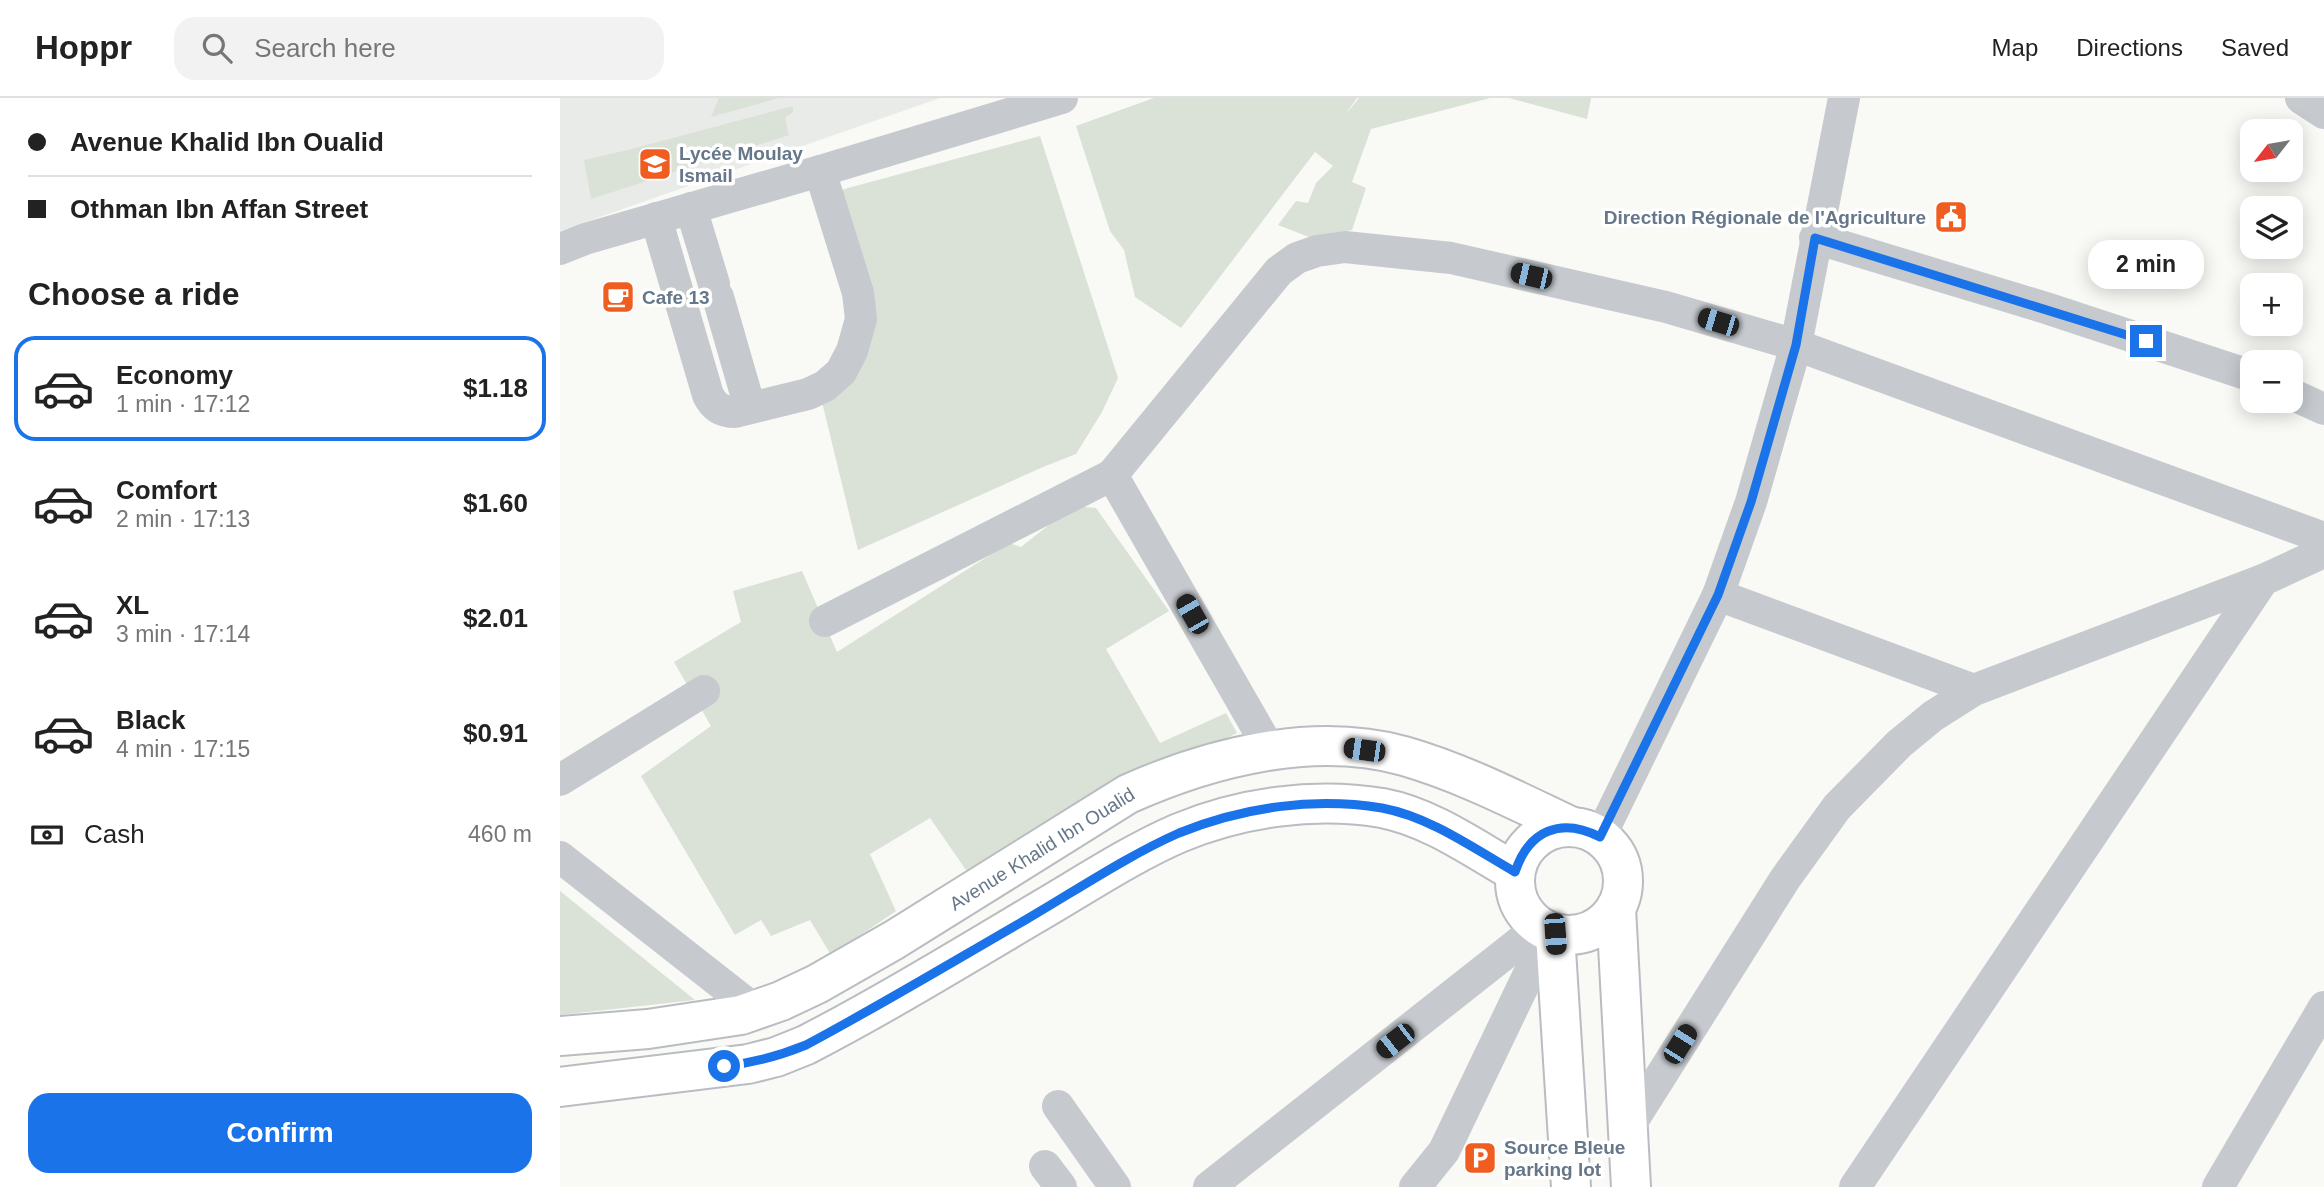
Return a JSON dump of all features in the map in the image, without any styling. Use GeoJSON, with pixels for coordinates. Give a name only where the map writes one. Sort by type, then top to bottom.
{"type":"FeatureCollection","features":[{"type":"Feature","properties":{"kind":"main road","name":"Avenue Khalid Ibn Oualid"},"geometry":{"type":"LineString","coordinates":[[560,1036],[649,1029],[741,1015],[781,1001],[817,985],[861,959],[1128,794],[1168,776],[1230,758],[1299,748],[1345,748],[1402,756],[1477,783],[1586,832]]}},
{"type":"Feature","properties":{"kind":"main road"},"geometry":{"type":"LineString","coordinates":[[560,1087],[748,1064],[806,1045],[1109,871],[1178,834],[1224,817],[1271,807],[1331,803],[1384,808],[1433,825],[1515,872]]}},
{"type":"Feature","properties":{"kind":"main road"},"geometry":{"type":"LineString","coordinates":[[1616,908],[1607,920],[1596,928],[1569,936],[1548,931],[1523,911],[1517,899],[1514,886],[1520,857],[1529,844],[1541,834],[1556,828],[1586,832],[1610,846],[1622,870],[1623,883],[1616,908],[1631,1187]]}},
{"type":"Feature","properties":{"kind":"main road"},"geometry":{"type":"LineString","coordinates":[[1548,931],[1571,1187]]}},
{"type":"Feature","properties":{"kind":"street"},"geometry":{"type":"LineString","coordinates":[[560,249],[585,239],[1062,98]]}},
{"type":"Feature","properties":{"kind":"street"},"geometry":{"type":"LineString","coordinates":[[1586,832],[1718,595],[1751,502],[1796,345],[1844,98]]}},
{"type":"Feature","properties":{"kind":"street"},"geometry":{"type":"LineString","coordinates":[[2301,98],[2324,113]]}},
{"type":"Feature","properties":{"kind":"street"},"geometry":{"type":"LineString","coordinates":[[656,218],[711,401],[715,406],[727,412],[808,394],[825,386],[841,373],[852,351],[861,319],[858,293],[821,171]]}},
{"type":"Feature","properties":{"kind":"street"},"geometry":{"type":"LineString","coordinates":[[691,208],[750,408]]}},
{"type":"Feature","properties":{"kind":"street"},"geometry":{"type":"LineString","coordinates":[[1815,238],[2033,304],[2240,372]]}},
{"type":"Feature","properties":{"kind":"street"},"geometry":{"type":"LineString","coordinates":[[825,621],[1112,475],[1279,271],[1297,258],[1317,250],[1345,247],[1451,258],[1666,307],[1796,345],[2324,538]]}},
{"type":"Feature","properties":{"kind":"street"},"geometry":{"type":"LineString","coordinates":[[2303,399],[2324,409]]}},
{"type":"Feature","properties":{"kind":"street"},"geometry":{"type":"LineString","coordinates":[[1112,475],[1271,752]]}},
{"type":"Feature","properties":{"kind":"street"},"geometry":{"type":"LineString","coordinates":[[1628,1128],[1785,879],[1837,807],[1899,744],[1933,716],[1974,690],[2263,580],[2324,552]]}},
{"type":"Feature","properties":{"kind":"street"},"geometry":{"type":"LineString","coordinates":[[1855,1187],[2263,580]]}},
{"type":"Feature","properties":{"kind":"street"},"geometry":{"type":"LineString","coordinates":[[1718,595],[1974,690]]}},
{"type":"Feature","properties":{"kind":"street"},"geometry":{"type":"LineString","coordinates":[[560,780],[704,691]]}},
{"type":"Feature","properties":{"kind":"street"},"geometry":{"type":"LineString","coordinates":[[560,857],[755,1010]]}},
{"type":"Feature","properties":{"kind":"street"},"geometry":{"type":"LineString","coordinates":[[1209,1187],[1548,931]]}},
{"type":"Feature","properties":{"kind":"street"},"geometry":{"type":"LineString","coordinates":[[1415,1187],[1444,1152],[1548,931]]}},
{"type":"Feature","properties":{"kind":"street"},"geometry":{"type":"LineString","coordinates":[[2218,1187],[2324,1007]]}},
{"type":"Feature","properties":{"kind":"street"},"geometry":{"type":"LineString","coordinates":[[1058,1105],[1115,1187]]}},
{"type":"Feature","properties":{"kind":"shaded area","name":"Lycée Moulay Ismail"},"geometry":{"type":"Polygon","coordinates":[[[560,98],[940,98],[560,231],[560,98]]]}},
{"type":"Feature","properties":{"kind":"shaded area"},"geometry":{"type":"Polygon","coordinates":[[[719,98],[779,98],[711,117],[719,98]]]}},
{"type":"Feature","properties":{"kind":"shaded area"},"geometry":{"type":"Polygon","coordinates":[[[1154,98],[1357,98],[1345,115],[1359,98],[1490,98],[1371,129],[1352,182],[1366,188],[1352,230],[1309,237],[1278,225],[1296,201],[1308,203],[1316,183],[1333,166],[1315,152],[1181,328],[1135,297],[1124,250],[1110,231],[1076,126],[1154,98]]]}},
{"type":"Feature","properties":{"kind":"shaded area"},"geometry":{"type":"Polygon","coordinates":[[[1509,98],[1591,98],[1587,119],[1509,98]]]}},
{"type":"Feature","properties":{"kind":"shaded area"},"geometry":{"type":"Polygon","coordinates":[[[793,106],[793,112],[785,118],[789,135],[591,199],[584,160],[793,106]]]}},
{"type":"Feature","properties":{"kind":"shaded area"},"geometry":{"type":"Polygon","coordinates":[[[1040,136],[1118,378],[1102,412],[1076,454],[858,550],[822,402],[852,377],[837,191],[1040,136]]]}},
{"type":"Feature","properties":{"kind":"shaded area"},"geometry":{"type":"Polygon","coordinates":[[[1073,506],[1096,508],[1169,611],[1106,649],[1160,743],[1226,713],[1237,733],[966,870],[930,818],[870,854],[896,911],[831,955],[810,920],[771,936],[761,920],[735,935],[641,776],[711,726],[674,662],[741,622],[733,591],[802,571],[837,652],[1009,543],[1021,547],[1073,506]]]}},
{"type":"Feature","properties":{"kind":"shaded area"},"geometry":{"type":"Polygon","coordinates":[[[560,891],[695,1000],[560,1015],[560,891]]]}},
{"type":"Feature","properties":{"kind":"place","name":"Lycée Moulay Ismail"},"geometry":{"type":"Point","coordinates":[655,164]}},
{"type":"Feature","properties":{"kind":"place","name":"Direction Régionale de l'Agriculture"},"geometry":{"type":"Point","coordinates":[1951,217]}},
{"type":"Feature","properties":{"kind":"place","name":"Cafe 13"},"geometry":{"type":"Point","coordinates":[618,297]}},
{"type":"Feature","properties":{"kind":"place","name":"Source Bleue parking lot"},"geometry":{"type":"Point","coordinates":[1480,1158]}},
{"type":"Feature","properties":{"kind":"route"},"geometry":{"type":"LineString","coordinates":[[724,1066],[748,1064],[776,1057],[806,1045],[1109,871],[1178,834],[1224,817],[1271,807],[1311,804],[1384,808],[1433,825],[1515,872],[1520,857],[1529,844],[1541,834],[1556,828],[1572,827],[1587,830],[1600,837],[1718,595],[1751,502],[1796,345],[1815,238],[2146,341]]}}]}
